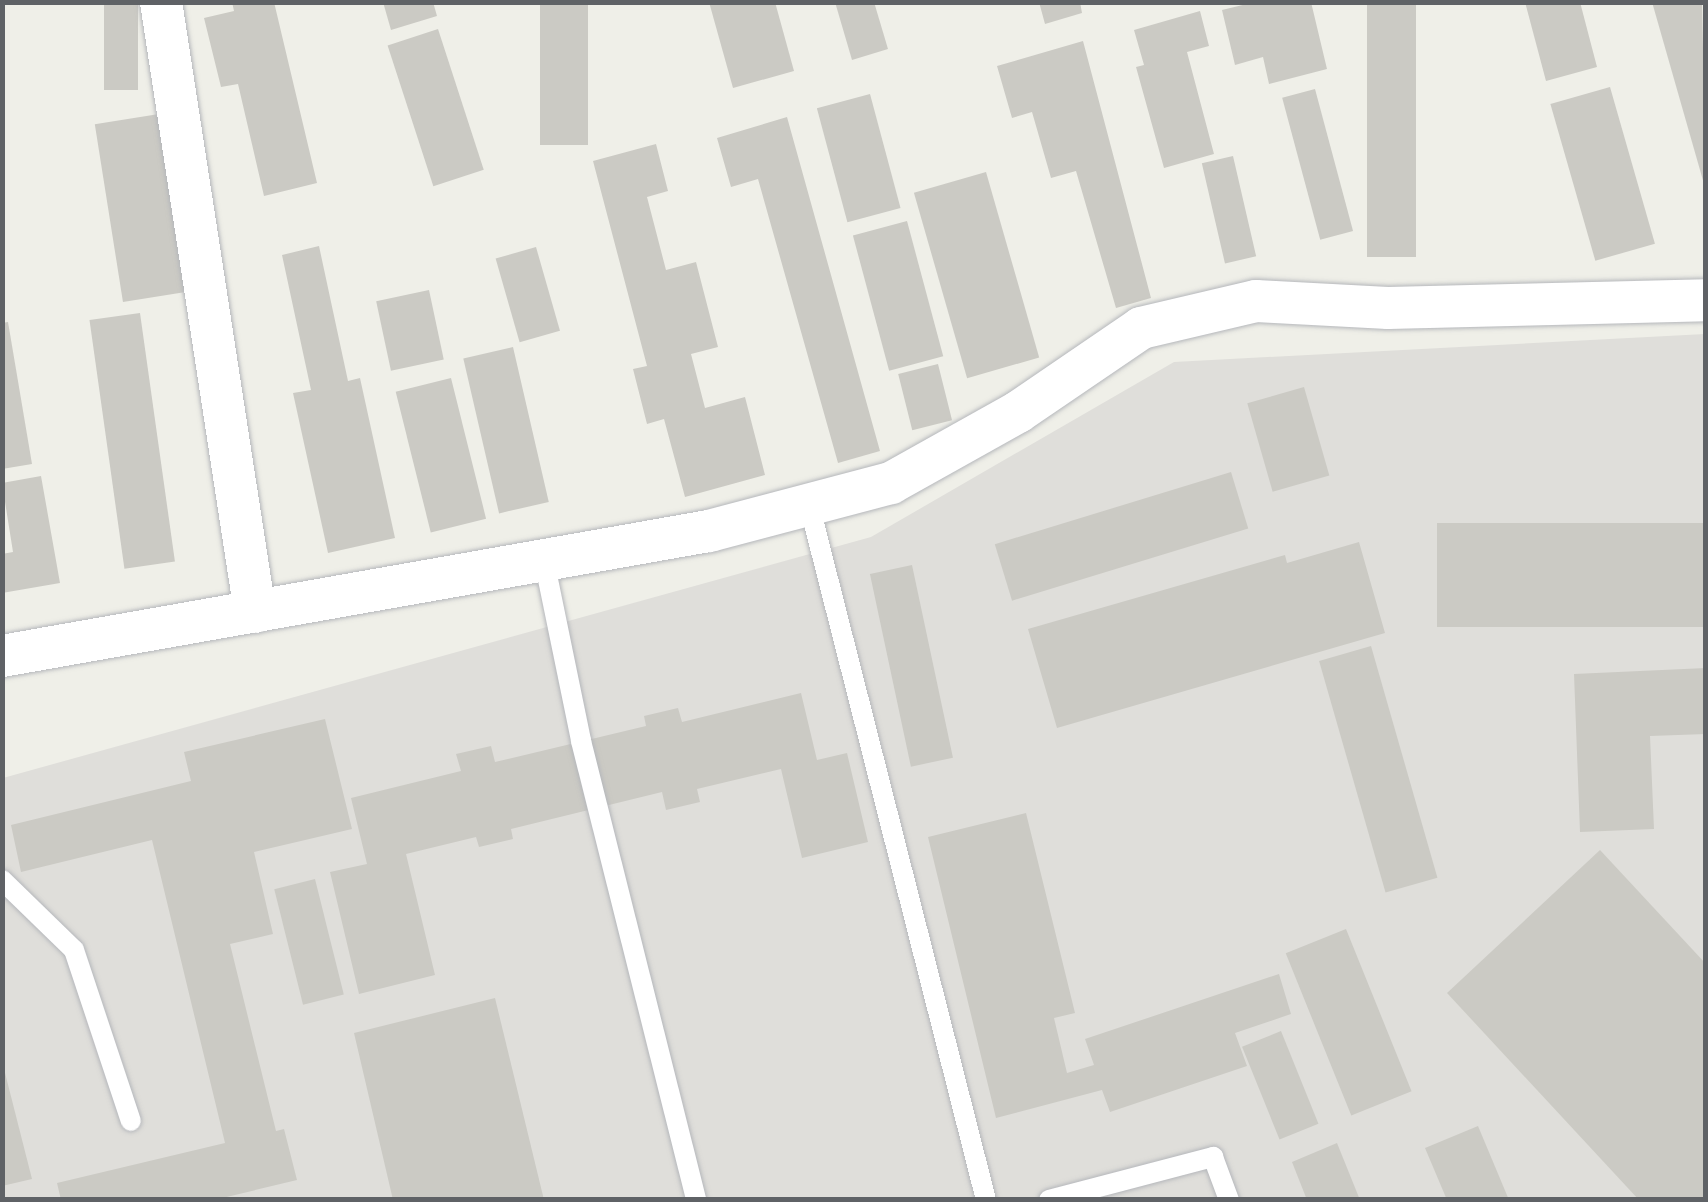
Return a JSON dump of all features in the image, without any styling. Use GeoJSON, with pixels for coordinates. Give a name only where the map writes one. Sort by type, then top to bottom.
{"type":"FeatureCollection","features":[{"type":"Feature","properties":{"kind":"street"},"geometry":{"type":"LineString","coordinates":[[161,2],[255,612]]}},
{"type":"Feature","properties":{"kind":"street"},"geometry":{"type":"LineString","coordinates":[[2,656],[709,531],[890,482],[1018,412],[1141,328],[1256,301],[1388,308],[1706,300]]}},
{"type":"Feature","properties":{"kind":"lane"},"geometry":{"type":"LineString","coordinates":[[809,504],[986,1200]]}},
{"type":"Feature","properties":{"kind":"lane"},"geometry":{"type":"LineString","coordinates":[[544,560],[580,741],[696,1200]]}},
{"type":"Feature","properties":{"kind":"lane"},"geometry":{"type":"LineString","coordinates":[[2,880],[74,950],[131,1121]]}},
{"type":"Feature","properties":{"kind":"lane"},"geometry":{"type":"LineString","coordinates":[[1049,1200],[1213,1157],[1229,1200]]}},
{"type":"Feature","properties":{"kind":"shaded area"},"geometry":{"type":"Polygon","coordinates":[[[1705,334],[1705,1199],[3,1200],[3,778],[871,537],[1174,362],[1705,334]]]}},
{"type":"Feature","properties":{"kind":"building"},"geometry":{"type":"Polygon","coordinates":[[[104,2],[138,2],[138,90],[104,90],[104,2]]]}},
{"type":"Feature","properties":{"kind":"building"},"geometry":{"type":"Polygon","coordinates":[[[232,2],[274,2],[317,183],[264,196],[238,84],[221,87],[204,18],[234,11],[232,2]]]}},
{"type":"Feature","properties":{"kind":"building"},"geometry":{"type":"Polygon","coordinates":[[[383,2],[433,2],[437,16],[391,30],[383,2]]]}},
{"type":"Feature","properties":{"kind":"building"},"geometry":{"type":"Polygon","coordinates":[[[540,2],[588,2],[588,145],[540,145],[540,2]]]}},
{"type":"Feature","properties":{"kind":"building"},"geometry":{"type":"Polygon","coordinates":[[[709,2],[775,2],[794,71],[733,88],[709,2]]]}},
{"type":"Feature","properties":{"kind":"building"},"geometry":{"type":"Polygon","coordinates":[[[835,2],[874,2],[888,49],[852,60],[835,2]]]}},
{"type":"Feature","properties":{"kind":"building"},"geometry":{"type":"Polygon","coordinates":[[[1039,2],[1080,2],[1082,13],[1045,24],[1039,2]]]}},
{"type":"Feature","properties":{"kind":"building"},"geometry":{"type":"Polygon","coordinates":[[[1255,2],[1311,2],[1327,69],[1269,84],[1263,57],[1235,65],[1222,10],[1255,2]]]}},
{"type":"Feature","properties":{"kind":"building"},"geometry":{"type":"Polygon","coordinates":[[[1367,2],[1416,2],[1416,257],[1367,257],[1367,2]]]}},
{"type":"Feature","properties":{"kind":"building"},"geometry":{"type":"Polygon","coordinates":[[[1525,2],[1580,2],[1597,67],[1546,81],[1525,2]]]}},
{"type":"Feature","properties":{"kind":"building"},"geometry":{"type":"Polygon","coordinates":[[[1652,2],[1702,2],[1706,184],[1704,184],[1652,2]]]}},
{"type":"Feature","properties":{"kind":"building"},"geometry":{"type":"Polygon","coordinates":[[[1200,11],[1209,46],[1187,52],[1214,154],[1164,168],[1136,67],[1144,65],[1134,30],[1200,11]]]}},
{"type":"Feature","properties":{"kind":"building"},"geometry":{"type":"Polygon","coordinates":[[[438,29],[484,170],[433,186],[388,45],[438,29]]]}},
{"type":"Feature","properties":{"kind":"building"},"geometry":{"type":"Polygon","coordinates":[[[1083,41],[1151,298],[1116,308],[1076,171],[1051,178],[1032,112],[1012,118],[997,66],[1083,41]]]}},
{"type":"Feature","properties":{"kind":"building"},"geometry":{"type":"Polygon","coordinates":[[[1610,87],[1655,244],[1595,261],[1550,104],[1610,87]]]}},
{"type":"Feature","properties":{"kind":"building"},"geometry":{"type":"Polygon","coordinates":[[[1315,89],[1353,231],[1320,240],[1282,98],[1315,89]]]}},
{"type":"Feature","properties":{"kind":"building"},"geometry":{"type":"Polygon","coordinates":[[[870,94],[901,208],[847,222],[817,108],[870,94]]]}},
{"type":"Feature","properties":{"kind":"building"},"geometry":{"type":"Polygon","coordinates":[[[159,114],[187,292],[123,302],[95,124],[159,114]]]}},
{"type":"Feature","properties":{"kind":"building"},"geometry":{"type":"Polygon","coordinates":[[[787,117],[880,451],[838,463],[758,179],[731,187],[717,138],[787,117]]]}},
{"type":"Feature","properties":{"kind":"building"},"geometry":{"type":"Polygon","coordinates":[[[656,144],[668,191],[647,197],[666,270],[696,262],[718,347],[691,354],[705,408],[745,397],[765,475],[685,497],[664,419],[647,424],[633,369],[647,366],[593,161],[656,144]]]}},
{"type":"Feature","properties":{"kind":"building"},"geometry":{"type":"Polygon","coordinates":[[[1233,156],[1256,256],[1225,264],[1202,163],[1233,156]]]}},
{"type":"Feature","properties":{"kind":"building"},"geometry":{"type":"Polygon","coordinates":[[[986,172],[1039,358],[967,378],[914,193],[986,172]]]}},
{"type":"Feature","properties":{"kind":"building"},"geometry":{"type":"Polygon","coordinates":[[[907,221],[943,356],[889,371],[853,235],[907,221]]]}},
{"type":"Feature","properties":{"kind":"building"},"geometry":{"type":"Polygon","coordinates":[[[319,246],[348,381],[360,378],[395,538],[328,553],[293,393],[311,390],[282,255],[319,246]]]}},
{"type":"Feature","properties":{"kind":"building"},"geometry":{"type":"Polygon","coordinates":[[[536,247],[560,331],[520,342],[496,259],[536,247]]]}},
{"type":"Feature","properties":{"kind":"building"},"geometry":{"type":"Polygon","coordinates":[[[429,290],[444,359],[391,371],[376,301],[429,290]]]}},
{"type":"Feature","properties":{"kind":"building"},"geometry":{"type":"Polygon","coordinates":[[[140,313],[175,562],[124,569],[89,320],[140,313]]]}},
{"type":"Feature","properties":{"kind":"building"},"geometry":{"type":"Polygon","coordinates":[[[8,322],[32,464],[2,469],[2,323],[8,322]]]}},
{"type":"Feature","properties":{"kind":"building"},"geometry":{"type":"Polygon","coordinates":[[[513,347],[549,502],[499,513],[463,358],[513,347]]]}},
{"type":"Feature","properties":{"kind":"building"},"geometry":{"type":"Polygon","coordinates":[[[938,364],[952,420],[912,430],[898,374],[938,364]]]}},
{"type":"Feature","properties":{"kind":"building"},"geometry":{"type":"Polygon","coordinates":[[[451,378],[486,519],[431,532],[396,392],[451,378]]]}},
{"type":"Feature","properties":{"kind":"building"},"geometry":{"type":"Polygon","coordinates":[[[1304,387],[1329,475],[1273,492],[1247,403],[1304,387]]]}},
{"type":"Feature","properties":{"kind":"building"},"geometry":{"type":"Polygon","coordinates":[[[1231,472],[1248,528],[1012,601],[995,544],[1231,472]]]}},
{"type":"Feature","properties":{"kind":"building"},"geometry":{"type":"Polygon","coordinates":[[[41,476],[60,583],[2,593],[2,554],[13,552],[2,483],[41,476]]]}},
{"type":"Feature","properties":{"kind":"building"},"geometry":{"type":"Polygon","coordinates":[[[1437,523],[1706,523],[1706,627],[1437,627],[1437,523]]]}},
{"type":"Feature","properties":{"kind":"building"},"geometry":{"type":"Polygon","coordinates":[[[1359,542],[1385,633],[1057,728],[1028,629],[1285,555],[1287,563],[1359,542]]]}},
{"type":"Feature","properties":{"kind":"building"},"geometry":{"type":"Polygon","coordinates":[[[912,565],[953,758],[911,767],[870,574],[912,565]]]}},
{"type":"Feature","properties":{"kind":"building"},"geometry":{"type":"Polygon","coordinates":[[[1371,646],[1437,878],[1386,893],[1319,661],[1371,646]]]}},
{"type":"Feature","properties":{"kind":"building"},"geometry":{"type":"Polygon","coordinates":[[[1706,668],[1706,734],[1650,736],[1654,829],[1580,832],[1574,674],[1706,668]]]}},
{"type":"Feature","properties":{"kind":"building"},"geometry":{"type":"Polygon","coordinates":[[[801,693],[817,760],[847,753],[868,842],[802,858],[781,769],[697,789],[700,802],[666,810],[662,792],[511,829],[513,839],[479,847],[476,837],[406,854],[435,975],[359,994],[330,872],[367,864],[351,798],[461,771],[456,754],[491,746],[495,762],[646,726],[644,716],[678,708],[682,722],[801,693]]]}},
{"type":"Feature","properties":{"kind":"building"},"geometry":{"type":"Polygon","coordinates":[[[325,719],[352,829],[254,852],[273,934],[230,944],[276,1131],[284,1129],[297,1180],[214,1200],[61,1200],[57,1183],[225,1143],[152,840],[21,872],[11,825],[191,781],[184,752],[325,719]]]}},
{"type":"Feature","properties":{"kind":"building"},"geometry":{"type":"Polygon","coordinates":[[[1026,813],[1075,1013],[1054,1018],[1067,1073],[1094,1065],[1085,1039],[1279,974],[1291,1014],[1235,1033],[1247,1066],[1110,1112],[1102,1090],[996,1118],[928,837],[1026,813]]]}},
{"type":"Feature","properties":{"kind":"building"},"geometry":{"type":"Polygon","coordinates":[[[1600,850],[1706,964],[1706,1200],[1639,1200],[1447,993],[1600,850]]]}},
{"type":"Feature","properties":{"kind":"building"},"geometry":{"type":"Polygon","coordinates":[[[315,879],[344,994],[303,1005],[274,889],[315,879]]]}},
{"type":"Feature","properties":{"kind":"building"},"geometry":{"type":"Polygon","coordinates":[[[1346,929],[1412,1091],[1351,1116],[1286,953],[1346,929]]]}},
{"type":"Feature","properties":{"kind":"building"},"geometry":{"type":"Polygon","coordinates":[[[495,998],[544,1200],[393,1200],[354,1033],[495,998]]]}},
{"type":"Feature","properties":{"kind":"building"},"geometry":{"type":"Polygon","coordinates":[[[1281,1031],[1318,1124],[1280,1139],[1242,1047],[1281,1031]]]}},
{"type":"Feature","properties":{"kind":"building"},"geometry":{"type":"Polygon","coordinates":[[[2,1061],[32,1179],[2,1186],[2,1061]]]}},
{"type":"Feature","properties":{"kind":"building"},"geometry":{"type":"Polygon","coordinates":[[[1478,1126],[1509,1200],[1447,1200],[1425,1148],[1478,1126]]]}},
{"type":"Feature","properties":{"kind":"building"},"geometry":{"type":"Polygon","coordinates":[[[1337,1143],[1360,1200],[1307,1200],[1292,1162],[1337,1143]]]}}]}
